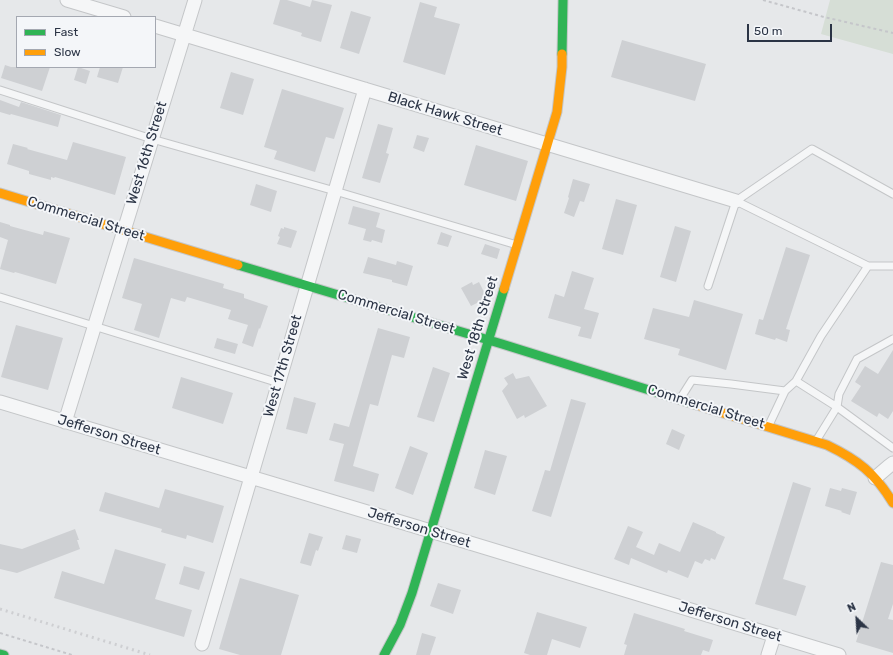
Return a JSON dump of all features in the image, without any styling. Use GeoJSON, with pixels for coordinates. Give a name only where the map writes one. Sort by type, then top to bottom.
{"type":"FeatureCollection","features":[{"type":"Feature","properties":{"kind":"main road","name":"West 18th Street"},"geometry":{"type":"LineString","coordinates":[[384,655],[406,612],[557,112],[562,67],[563,0]]}},
{"type":"Feature","properties":{"kind":"main road","name":"Commercial Street"},"geometry":{"type":"LineString","coordinates":[[0,193],[489,340],[816,441],[848,456],[861,466],[875,478],[893,503]]}},
{"type":"Feature","properties":{"kind":"main road"},"geometry":{"type":"LineString","coordinates":[[0,654],[4,655]]}},
{"type":"Feature","properties":{"kind":"street"},"geometry":{"type":"LineString","coordinates":[[67,0],[121,16]]}},
{"type":"Feature","properties":{"kind":"street","name":"West 16th Street"},"geometry":{"type":"LineString","coordinates":[[65,422],[194,0]]}},
{"type":"Feature","properties":{"kind":"street","name":"Black Hawk Street"},"geometry":{"type":"LineString","coordinates":[[156,26],[736,201]]}},
{"type":"Feature","properties":{"kind":"street","name":"West 17th Street"},"geometry":{"type":"LineString","coordinates":[[202,644],[365,89]]}},
{"type":"Feature","properties":{"kind":"street","name":"Jefferson Street"},"geometry":{"type":"LineString","coordinates":[[0,402],[839,655]]}},
{"type":"Feature","properties":{"kind":"street"},"geometry":{"type":"LineString","coordinates":[[875,478],[893,464]]}},
{"type":"Feature","properties":{"kind":"street"},"geometry":{"type":"LineString","coordinates":[[768,655],[774,636]]}},
{"type":"Feature","properties":{"kind":"lane"},"geometry":{"type":"LineString","coordinates":[[0,90],[152,139],[517,245]]}},
{"type":"Feature","properties":{"kind":"lane"},"geometry":{"type":"LineString","coordinates":[[708,286],[736,201],[812,149],[887,189],[893,194]]}},
{"type":"Feature","properties":{"kind":"lane"},"geometry":{"type":"LineString","coordinates":[[736,201],[868,266],[893,266]]}},
{"type":"Feature","properties":{"kind":"lane"},"geometry":{"type":"LineString","coordinates":[[768,427],[785,391],[796,381],[821,336],[868,266]]}},
{"type":"Feature","properties":{"kind":"lane"},"geometry":{"type":"LineString","coordinates":[[0,297],[278,383]]}},
{"type":"Feature","properties":{"kind":"lane"},"geometry":{"type":"LineString","coordinates":[[816,441],[837,407],[839,394],[857,359],[893,339]]}},
{"type":"Feature","properties":{"kind":"lane"},"geometry":{"type":"LineString","coordinates":[[680,399],[692,380],[785,391]]}},
{"type":"Feature","properties":{"kind":"lane"},"geometry":{"type":"LineString","coordinates":[[796,381],[892,445]]}},
{"type":"Feature","properties":{"kind":"path"},"geometry":{"type":"LineString","coordinates":[[763,0],[824,17],[893,32]]}},
{"type":"Feature","properties":{"kind":"path"},"geometry":{"type":"LineString","coordinates":[[0,633],[72,655]]}},
{"type":"Feature","properties":{"kind":"shaded area"},"geometry":{"type":"Polygon","coordinates":[[[830,0],[893,0],[893,54],[821,34],[830,0]]]}},
{"type":"Feature","properties":{"kind":"building"},"geometry":{"type":"Polygon","coordinates":[[[280,0],[287,0],[310,7],[312,0],[332,5],[321,42],[301,36],[302,33],[273,24],[280,0]]]}},
{"type":"Feature","properties":{"kind":"building"},"geometry":{"type":"Polygon","coordinates":[[[420,2],[437,7],[434,17],[460,24],[445,75],[403,62],[420,2]]]}},
{"type":"Feature","properties":{"kind":"building"},"geometry":{"type":"Polygon","coordinates":[[[351,11],[371,17],[359,54],[340,48],[351,11]]]}},
{"type":"Feature","properties":{"kind":"building"},"geometry":{"type":"Polygon","coordinates":[[[622,40],[706,64],[695,101],[611,77],[622,40]]]}},
{"type":"Feature","properties":{"kind":"building"},"geometry":{"type":"Polygon","coordinates":[[[5,65],[16,68],[50,68],[42,91],[1,78],[5,65]]]}},
{"type":"Feature","properties":{"kind":"building"},"geometry":{"type":"Polygon","coordinates":[[[78,68],[90,71],[86,84],[74,80],[78,68]]]}},
{"type":"Feature","properties":{"kind":"building"},"geometry":{"type":"Polygon","coordinates":[[[100,68],[123,68],[118,83],[97,77],[100,68]]]}},
{"type":"Feature","properties":{"kind":"building"},"geometry":{"type":"Polygon","coordinates":[[[231,72],[254,79],[243,115],[220,108],[231,72]]]}},
{"type":"Feature","properties":{"kind":"building"},"geometry":{"type":"Polygon","coordinates":[[[282,89],[344,108],[334,139],[326,137],[315,172],[274,159],[277,151],[264,147],[282,89]]]}},
{"type":"Feature","properties":{"kind":"building"},"geometry":{"type":"Polygon","coordinates":[[[0,100],[19,107],[21,102],[61,115],[58,127],[0,112],[0,100]]]}},
{"type":"Feature","properties":{"kind":"building"},"geometry":{"type":"Polygon","coordinates":[[[378,124],[393,128],[386,153],[389,154],[380,183],[362,178],[378,124]]]}},
{"type":"Feature","properties":{"kind":"building"},"geometry":{"type":"Polygon","coordinates":[[[417,135],[429,138],[424,152],[413,148],[417,135]]]}},
{"type":"Feature","properties":{"kind":"building"},"geometry":{"type":"Polygon","coordinates":[[[73,142],[126,157],[115,195],[55,177],[51,177],[51,180],[29,174],[29,171],[7,164],[13,144],[67,160],[73,142]]]}},
{"type":"Feature","properties":{"kind":"building"},"geometry":{"type":"Polygon","coordinates":[[[476,145],[528,161],[516,201],[464,185],[476,145]]]}},
{"type":"Feature","properties":{"kind":"building"},"geometry":{"type":"Polygon","coordinates":[[[573,179],[590,184],[584,202],[580,201],[574,217],[564,213],[573,179]]]}},
{"type":"Feature","properties":{"kind":"building"},"geometry":{"type":"Polygon","coordinates":[[[256,184],[277,191],[271,212],[250,205],[256,184]]]}},
{"type":"Feature","properties":{"kind":"building"},"geometry":{"type":"Polygon","coordinates":[[[616,199],[637,205],[623,255],[602,249],[616,199]]]}},
{"type":"Feature","properties":{"kind":"building"},"geometry":{"type":"Polygon","coordinates":[[[353,206],[380,213],[376,227],[385,230],[382,243],[372,240],[371,242],[363,240],[366,229],[348,224],[353,206]]]}},
{"type":"Feature","properties":{"kind":"building"},"geometry":{"type":"Polygon","coordinates":[[[0,222],[43,235],[44,231],[70,238],[56,284],[0,269],[8,240],[0,237],[0,222]]]}},
{"type":"Feature","properties":{"kind":"building"},"geometry":{"type":"Polygon","coordinates":[[[675,226],[691,231],[676,282],[660,277],[675,226]]]}},
{"type":"Feature","properties":{"kind":"building"},"geometry":{"type":"Polygon","coordinates":[[[284,227],[297,231],[291,248],[277,244],[280,237],[278,236],[281,228],[284,229],[284,227]]]}},
{"type":"Feature","properties":{"kind":"building"},"geometry":{"type":"Polygon","coordinates":[[[441,232],[452,236],[448,247],[437,244],[441,232]]]}},
{"type":"Feature","properties":{"kind":"building"},"geometry":{"type":"Polygon","coordinates":[[[485,244],[500,249],[497,259],[481,254],[485,244]]]}},
{"type":"Feature","properties":{"kind":"building"},"geometry":{"type":"Polygon","coordinates":[[[786,247],[810,255],[786,329],[790,330],[787,342],[776,338],[775,340],[755,334],[759,319],[763,320],[786,247]]]}},
{"type":"Feature","properties":{"kind":"building"},"geometry":{"type":"Polygon","coordinates":[[[368,257],[396,265],[397,261],[413,266],[407,286],[392,282],[392,280],[363,273],[368,257]]]}},
{"type":"Feature","properties":{"kind":"building"},"geometry":{"type":"Polygon","coordinates":[[[134,258],[224,284],[223,288],[244,294],[244,298],[268,306],[253,347],[242,343],[248,325],[228,319],[231,310],[187,297],[185,302],[171,298],[159,338],[134,330],[142,304],[122,298],[134,258]]]}},
{"type":"Feature","properties":{"kind":"building"},"geometry":{"type":"Polygon","coordinates":[[[572,271],[594,278],[584,309],[599,313],[591,339],[578,336],[581,327],[548,318],[555,294],[564,297],[572,271]]]}},
{"type":"Feature","properties":{"kind":"building"},"geometry":{"type":"Polygon","coordinates":[[[472,282],[473,285],[479,282],[487,298],[471,306],[461,288],[472,282]]]}},
{"type":"Feature","properties":{"kind":"building"},"geometry":{"type":"Polygon","coordinates":[[[694,300],[743,314],[726,370],[678,355],[680,349],[644,339],[653,308],[689,317],[694,300]]]}},
{"type":"Feature","properties":{"kind":"building"},"geometry":{"type":"Polygon","coordinates":[[[16,325],[63,338],[48,390],[1,377],[16,325]]]}},
{"type":"Feature","properties":{"kind":"building"},"geometry":{"type":"Polygon","coordinates":[[[378,328],[410,337],[404,358],[392,355],[378,406],[370,404],[353,466],[379,474],[374,492],[334,481],[344,444],[329,440],[334,423],[349,427],[378,328]]]}},
{"type":"Feature","properties":{"kind":"building"},"geometry":{"type":"Polygon","coordinates":[[[217,338],[238,344],[235,354],[214,348],[217,338]]]}},
{"type":"Feature","properties":{"kind":"building"},"geometry":{"type":"Polygon","coordinates":[[[893,350],[893,411],[888,419],[879,413],[877,417],[851,401],[861,386],[855,382],[865,366],[878,374],[893,350]]]}},
{"type":"Feature","properties":{"kind":"building"},"geometry":{"type":"Polygon","coordinates":[[[433,367],[450,373],[434,422],[417,417],[433,367]]]}},
{"type":"Feature","properties":{"kind":"building"},"geometry":{"type":"Polygon","coordinates":[[[513,373],[516,379],[529,376],[547,406],[525,418],[524,415],[517,419],[502,391],[508,384],[504,378],[513,373]]]}},
{"type":"Feature","properties":{"kind":"building"},"geometry":{"type":"Polygon","coordinates":[[[181,377],[233,393],[223,424],[172,408],[181,377]]]}},
{"type":"Feature","properties":{"kind":"building"},"geometry":{"type":"Polygon","coordinates":[[[294,397],[316,403],[307,434],[286,429],[294,397]]]}},
{"type":"Feature","properties":{"kind":"building"},"geometry":{"type":"Polygon","coordinates":[[[571,399],[586,403],[551,517],[532,511],[545,470],[550,471],[571,399]]]}},
{"type":"Feature","properties":{"kind":"building"},"geometry":{"type":"Polygon","coordinates":[[[672,429],[685,435],[679,450],[666,444],[672,429]]]}},
{"type":"Feature","properties":{"kind":"building"},"geometry":{"type":"Polygon","coordinates":[[[410,446],[428,453],[413,495],[395,488],[410,446]]]}},
{"type":"Feature","properties":{"kind":"building"},"geometry":{"type":"Polygon","coordinates":[[[485,450],[507,456],[495,495],[474,488],[485,450]]]}},
{"type":"Feature","properties":{"kind":"building"},"geometry":{"type":"Polygon","coordinates":[[[793,482],[811,488],[783,579],[806,586],[796,616],[755,604],[793,482]]]}},
{"type":"Feature","properties":{"kind":"building"},"geometry":{"type":"Polygon","coordinates":[[[830,488],[841,491],[842,488],[857,492],[850,515],[825,506],[830,488]]]}},
{"type":"Feature","properties":{"kind":"building"},"geometry":{"type":"Polygon","coordinates":[[[165,489],[224,506],[213,543],[187,535],[186,539],[161,532],[162,529],[99,511],[105,492],[159,508],[165,489]]]}},
{"type":"Feature","properties":{"kind":"building"},"geometry":{"type":"Polygon","coordinates":[[[693,522],[725,537],[715,560],[711,558],[710,561],[705,559],[702,564],[695,561],[688,578],[668,570],[667,573],[631,558],[629,565],[614,559],[628,526],[643,532],[636,547],[654,555],[659,543],[680,552],[693,522]]]}},
{"type":"Feature","properties":{"kind":"building"},"geometry":{"type":"Polygon","coordinates":[[[75,529],[79,540],[77,540],[80,549],[17,573],[0,569],[0,544],[22,549],[75,529]]]}},
{"type":"Feature","properties":{"kind":"building"},"geometry":{"type":"Polygon","coordinates":[[[309,533],[323,537],[318,551],[316,550],[311,566],[300,563],[309,533]]]}},
{"type":"Feature","properties":{"kind":"building"},"geometry":{"type":"Polygon","coordinates":[[[346,535],[361,539],[357,553],[342,549],[346,535]]]}},
{"type":"Feature","properties":{"kind":"building"},"geometry":{"type":"Polygon","coordinates":[[[115,549],[166,564],[155,599],[192,610],[184,637],[54,598],[62,571],[104,584],[115,549]]]}},
{"type":"Feature","properties":{"kind":"building"},"geometry":{"type":"Polygon","coordinates":[[[881,562],[893,565],[893,604],[888,619],[893,620],[893,653],[856,642],[881,562]]]}},
{"type":"Feature","properties":{"kind":"building"},"geometry":{"type":"Polygon","coordinates":[[[184,566],[205,572],[199,590],[179,584],[184,566]]]}},
{"type":"Feature","properties":{"kind":"building"},"geometry":{"type":"Polygon","coordinates":[[[240,578],[299,595],[281,655],[240,655],[219,649],[240,578]]]}},
{"type":"Feature","properties":{"kind":"building"},"geometry":{"type":"Polygon","coordinates":[[[438,583],[461,590],[453,614],[430,606],[438,583]]]}},
{"type":"Feature","properties":{"kind":"building"},"geometry":{"type":"Polygon","coordinates":[[[537,612],[587,627],[580,648],[552,639],[547,655],[530,655],[524,653],[537,612]]]}},
{"type":"Feature","properties":{"kind":"building"},"geometry":{"type":"Polygon","coordinates":[[[634,613],[685,629],[684,631],[713,640],[709,652],[703,650],[701,655],[624,655],[627,645],[624,644],[634,613]]]}},
{"type":"Feature","properties":{"kind":"building"},"geometry":{"type":"Polygon","coordinates":[[[422,633],[436,637],[430,655],[416,655],[422,633]]]}},
{"type":"Feature","properties":{"kind":"railway"},"geometry":{"type":"LineString","coordinates":[[0,609],[150,655]]}},
{"type":"Feature","properties":{"kind":"traffic: fast"},"geometry":{"type":"LineString","coordinates":[[562,54],[563,0]]}},
{"type":"Feature","properties":{"kind":"traffic: fast"},"geometry":{"type":"LineString","coordinates":[[238,265],[502,344],[697,405]]}},
{"type":"Feature","properties":{"kind":"traffic: fast"},"geometry":{"type":"LineString","coordinates":[[384,655],[400,625],[412,593],[504,289]]}},
{"type":"Feature","properties":{"kind":"traffic: fast"},"geometry":{"type":"LineString","coordinates":[[0,654],[4,655]]}},
{"type":"Feature","properties":{"kind":"traffic: slow"},"geometry":{"type":"LineString","coordinates":[[504,289],[557,112],[562,54]]}},
{"type":"Feature","properties":{"kind":"traffic: slow"},"geometry":{"type":"LineString","coordinates":[[0,193],[238,265]]}},
{"type":"Feature","properties":{"kind":"traffic: slow"},"geometry":{"type":"LineString","coordinates":[[697,405],[827,445],[848,456],[865,468],[879,483],[893,503]]}}]}
